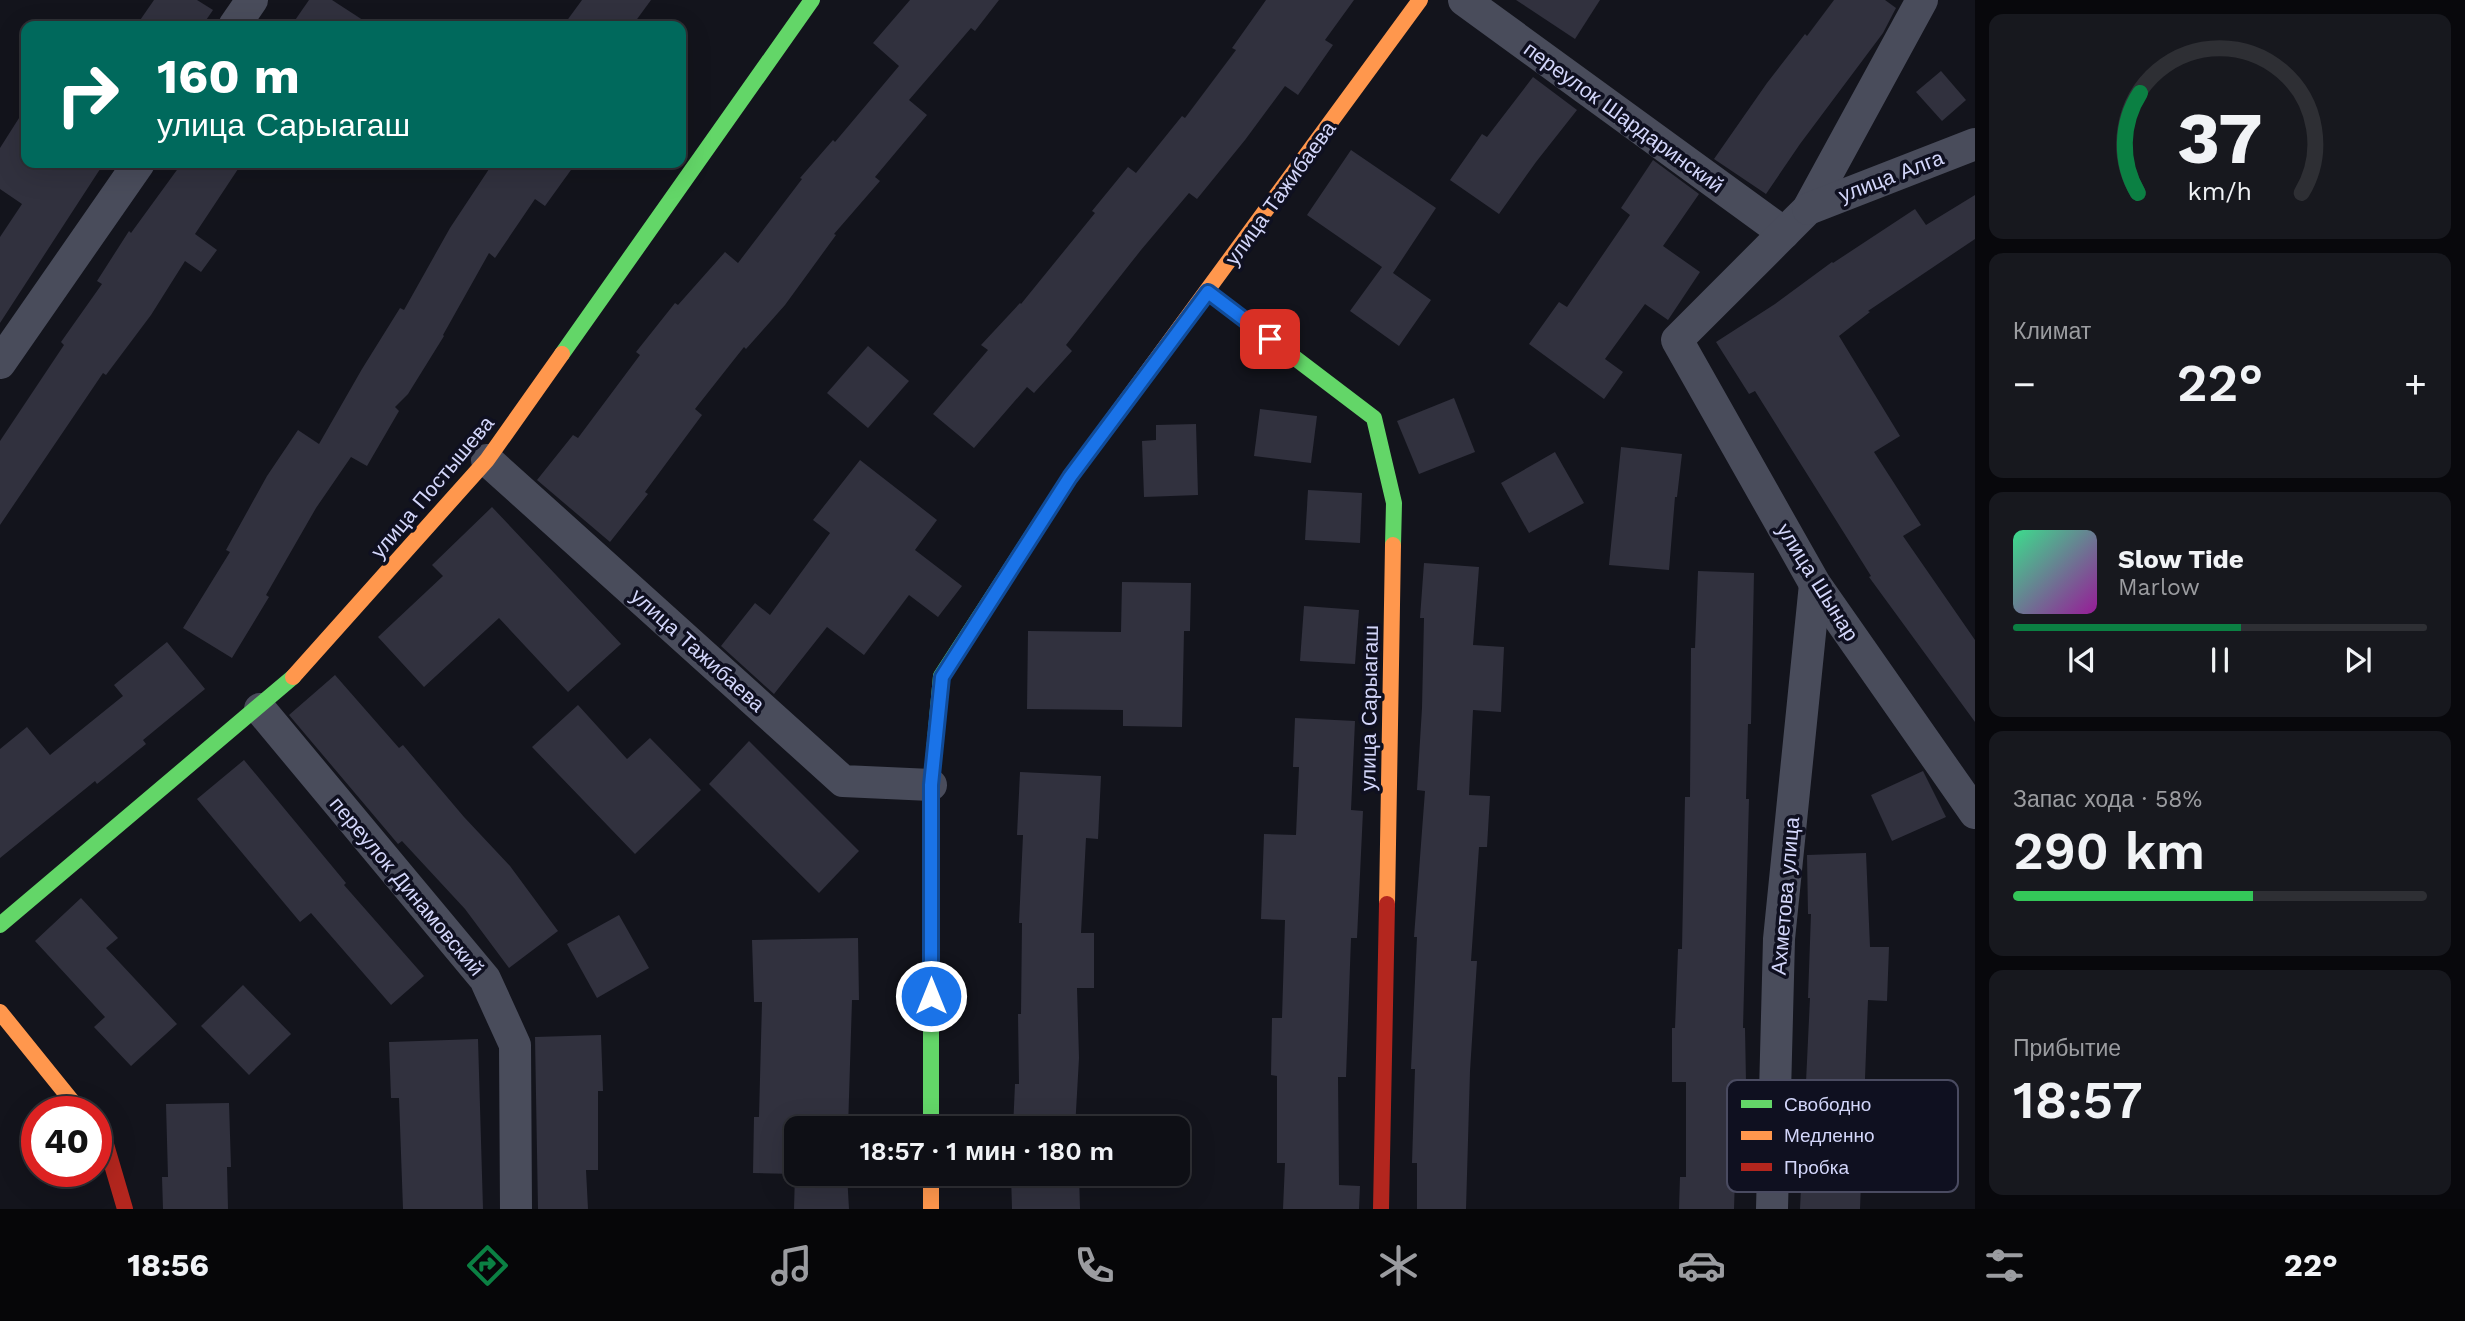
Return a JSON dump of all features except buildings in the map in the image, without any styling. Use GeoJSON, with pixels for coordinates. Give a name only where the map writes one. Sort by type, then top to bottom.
{"type":"FeatureCollection","features":[{"type":"Feature","properties":{"kind":"street"},"geometry":{"type":"LineString","coordinates":[[237,21],[252,0]]}},
{"type":"Feature","properties":{"kind":"street","name":"улица Постышева"},"geometry":{"type":"LineString","coordinates":[[0,925],[285,686],[487,460],[812,0]]}},
{"type":"Feature","properties":{"kind":"street","name":"улица Тажибаева"},"geometry":{"type":"LineString","coordinates":[[931,1116],[931,785],[942,677],[1070,477],[1420,0]]}},
{"type":"Feature","properties":{"kind":"street","name":"переулок Шардаринский"},"geometry":{"type":"LineString","coordinates":[[1464,0],[1784,233]]}},
{"type":"Feature","properties":{"kind":"street"},"geometry":{"type":"LineString","coordinates":[[1784,233],[1808,209],[1922,0]]}},
{"type":"Feature","properties":{"kind":"street","name":"улица Алга"},"geometry":{"type":"LineString","coordinates":[[1808,209],[1975,144]]}},
{"type":"Feature","properties":{"kind":"street"},"geometry":{"type":"LineString","coordinates":[[0,363],[136,168]]}},
{"type":"Feature","properties":{"kind":"street","name":"улица Шынар"},"geometry":{"type":"LineString","coordinates":[[1784,233],[1677,340],[1815,584],[1975,813]]}},
{"type":"Feature","properties":{"kind":"street","name":"улица Сарыагаш"},"geometry":{"type":"LineString","coordinates":[[1208,292],[1374,418],[1394,503],[1381,1209]]}},
{"type":"Feature","properties":{"kind":"street","name":"улица Тажибаева"},"geometry":{"type":"LineString","coordinates":[[487,460],[843,781],[931,785]]}},
{"type":"Feature","properties":{"kind":"street","name":"Ахметова улица"},"geometry":{"type":"LineString","coordinates":[[1775,1080],[1779,939],[1815,584]]}},
{"type":"Feature","properties":{"kind":"street","name":"переулок Динамовский"},"geometry":{"type":"LineString","coordinates":[[260,709],[485,979],[515,1045],[516,1209]]}},
{"type":"Feature","properties":{"kind":"street"},"geometry":{"type":"LineString","coordinates":[[0,1012],[68,1096]]}},
{"type":"Feature","properties":{"kind":"street"},"geometry":{"type":"LineString","coordinates":[[112,1165],[125,1209]]}},
{"type":"Feature","properties":{"kind":"street"},"geometry":{"type":"LineString","coordinates":[[931,1186],[931,1209]]}},
{"type":"Feature","properties":{"kind":"traffic: fast"},"geometry":{"type":"LineString","coordinates":[[562,354],[812,0]]}},
{"type":"Feature","properties":{"kind":"traffic: fast"},"geometry":{"type":"LineString","coordinates":[[1208,292],[1374,418],[1394,503],[1393,545]]}},
{"type":"Feature","properties":{"kind":"traffic: fast"},"geometry":{"type":"LineString","coordinates":[[931,1116],[931,785],[941,676],[1090,450]]}},
{"type":"Feature","properties":{"kind":"traffic: fast"},"geometry":{"type":"LineString","coordinates":[[0,925],[293,677]]}},
{"type":"Feature","properties":{"kind":"traffic: slow"},"geometry":{"type":"LineString","coordinates":[[1090,450],[1420,0]]}},
{"type":"Feature","properties":{"kind":"traffic: slow"},"geometry":{"type":"LineString","coordinates":[[293,677],[487,460],[562,354]]}},
{"type":"Feature","properties":{"kind":"traffic: slow"},"geometry":{"type":"LineString","coordinates":[[1387,904],[1393,545]]}},
{"type":"Feature","properties":{"kind":"traffic: slow"},"geometry":{"type":"LineString","coordinates":[[0,1012],[68,1096]]}},
{"type":"Feature","properties":{"kind":"traffic: slow"},"geometry":{"type":"LineString","coordinates":[[931,1186],[931,1209]]}},
{"type":"Feature","properties":{"kind":"traffic: jam"},"geometry":{"type":"LineString","coordinates":[[1381,1209],[1387,904]]}},
{"type":"Feature","properties":{"kind":"traffic: jam"},"geometry":{"type":"LineString","coordinates":[[112,1165],[125,1209]]}},
{"type":"Feature","properties":{"kind":"route"},"geometry":{"type":"LineString","coordinates":[[931,996],[931,785],[942,677],[1070,477],[1208,292],[1270,339]]}}]}
